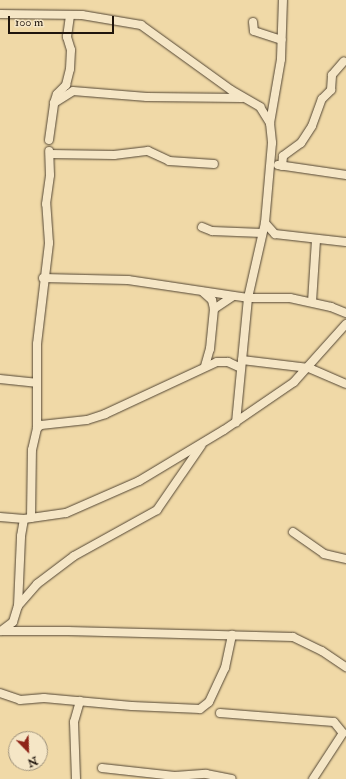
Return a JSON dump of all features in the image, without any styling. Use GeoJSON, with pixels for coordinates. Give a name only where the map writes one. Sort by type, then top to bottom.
{"type":"FeatureCollection","features":[{"type":"Feature","properties":{"kind":"street"},"geometry":{"type":"LineString","coordinates":[[236,422],[248,298],[265,223],[270,164],[270,123],[282,40],[283,2],[275,0]]}},
{"type":"Feature","properties":{"kind":"street"},"geometry":{"type":"LineString","coordinates":[[0,14],[70,15],[141,25],[242,98],[260,106],[270,123]]}},
{"type":"Feature","properties":{"kind":"street"},"geometry":{"type":"LineString","coordinates":[[48,140],[54,103],[57,94],[66,84],[70,69],[71,50],[66,37],[70,15]]}},
{"type":"Feature","properties":{"kind":"street"},"geometry":{"type":"LineString","coordinates":[[253,22],[254,31],[282,40]]}},
{"type":"Feature","properties":{"kind":"street"},"geometry":{"type":"LineString","coordinates":[[282,166],[283,156],[301,143],[312,126],[322,99],[331,90],[332,75],[344,61]]}},
{"type":"Feature","properties":{"kind":"street"},"geometry":{"type":"LineString","coordinates":[[54,103],[74,91],[147,97],[242,98]]}},
{"type":"Feature","properties":{"kind":"street"},"geometry":{"type":"LineString","coordinates":[[0,631],[13,622],[18,606],[20,536],[28,518],[30,478],[37,428],[36,383],[43,278],[48,243],[46,204],[50,175],[50,153],[114,155],[148,151],[169,161],[214,164]]}},
{"type":"Feature","properties":{"kind":"street"},"geometry":{"type":"LineString","coordinates":[[270,164],[346,175]]}},
{"type":"Feature","properties":{"kind":"street"},"geometry":{"type":"LineString","coordinates":[[265,223],[275,234]]}},
{"type":"Feature","properties":{"kind":"street"},"geometry":{"type":"LineString","coordinates":[[202,227],[212,231],[262,237],[275,234],[316,240],[346,242]]}},
{"type":"Feature","properties":{"kind":"street"},"geometry":{"type":"LineString","coordinates":[[312,302],[316,240]]}},
{"type":"Feature","properties":{"kind":"street"},"geometry":{"type":"LineString","coordinates":[[43,278],[128,280],[248,298],[290,298],[312,302],[346,313]]}},
{"type":"Feature","properties":{"kind":"street"},"geometry":{"type":"LineString","coordinates":[[203,292],[212,300],[214,309],[210,349],[205,366]]}},
{"type":"Feature","properties":{"kind":"street"},"geometry":{"type":"LineString","coordinates":[[214,309],[234,296]]}},
{"type":"Feature","properties":{"kind":"street"},"geometry":{"type":"LineString","coordinates":[[0,517],[50,517],[82,508],[139,482],[250,413],[294,382],[309,368],[346,324]]}},
{"type":"Feature","properties":{"kind":"street"},"geometry":{"type":"LineString","coordinates":[[37,428],[47,422],[74,422],[105,414],[205,366],[217,362],[309,368],[346,384]]}},
{"type":"Feature","properties":{"kind":"street"},"geometry":{"type":"LineString","coordinates":[[0,379],[36,383]]}},
{"type":"Feature","properties":{"kind":"street"},"geometry":{"type":"LineString","coordinates":[[238,399],[250,413]]}},
{"type":"Feature","properties":{"kind":"street"},"geometry":{"type":"LineString","coordinates":[[18,606],[37,584],[74,556],[157,510],[202,443]]}},
{"type":"Feature","properties":{"kind":"street"},"geometry":{"type":"LineString","coordinates":[[293,532],[324,554],[346,559]]}},
{"type":"Feature","properties":{"kind":"street"},"geometry":{"type":"LineString","coordinates":[[0,631],[293,637],[322,651],[346,667]]}},
{"type":"Feature","properties":{"kind":"street"},"geometry":{"type":"LineString","coordinates":[[0,693],[14,700],[40,698],[200,709],[209,702],[225,668],[232,635]]}},
{"type":"Feature","properties":{"kind":"street"},"geometry":{"type":"LineString","coordinates":[[76,779],[74,727],[80,701]]}},
{"type":"Feature","properties":{"kind":"street"},"geometry":{"type":"LineString","coordinates":[[220,713],[334,722],[345,731],[313,779]]}},
{"type":"Feature","properties":{"kind":"street"},"geometry":{"type":"LineString","coordinates":[[102,768],[175,776],[206,774],[232,779]]}}]}
